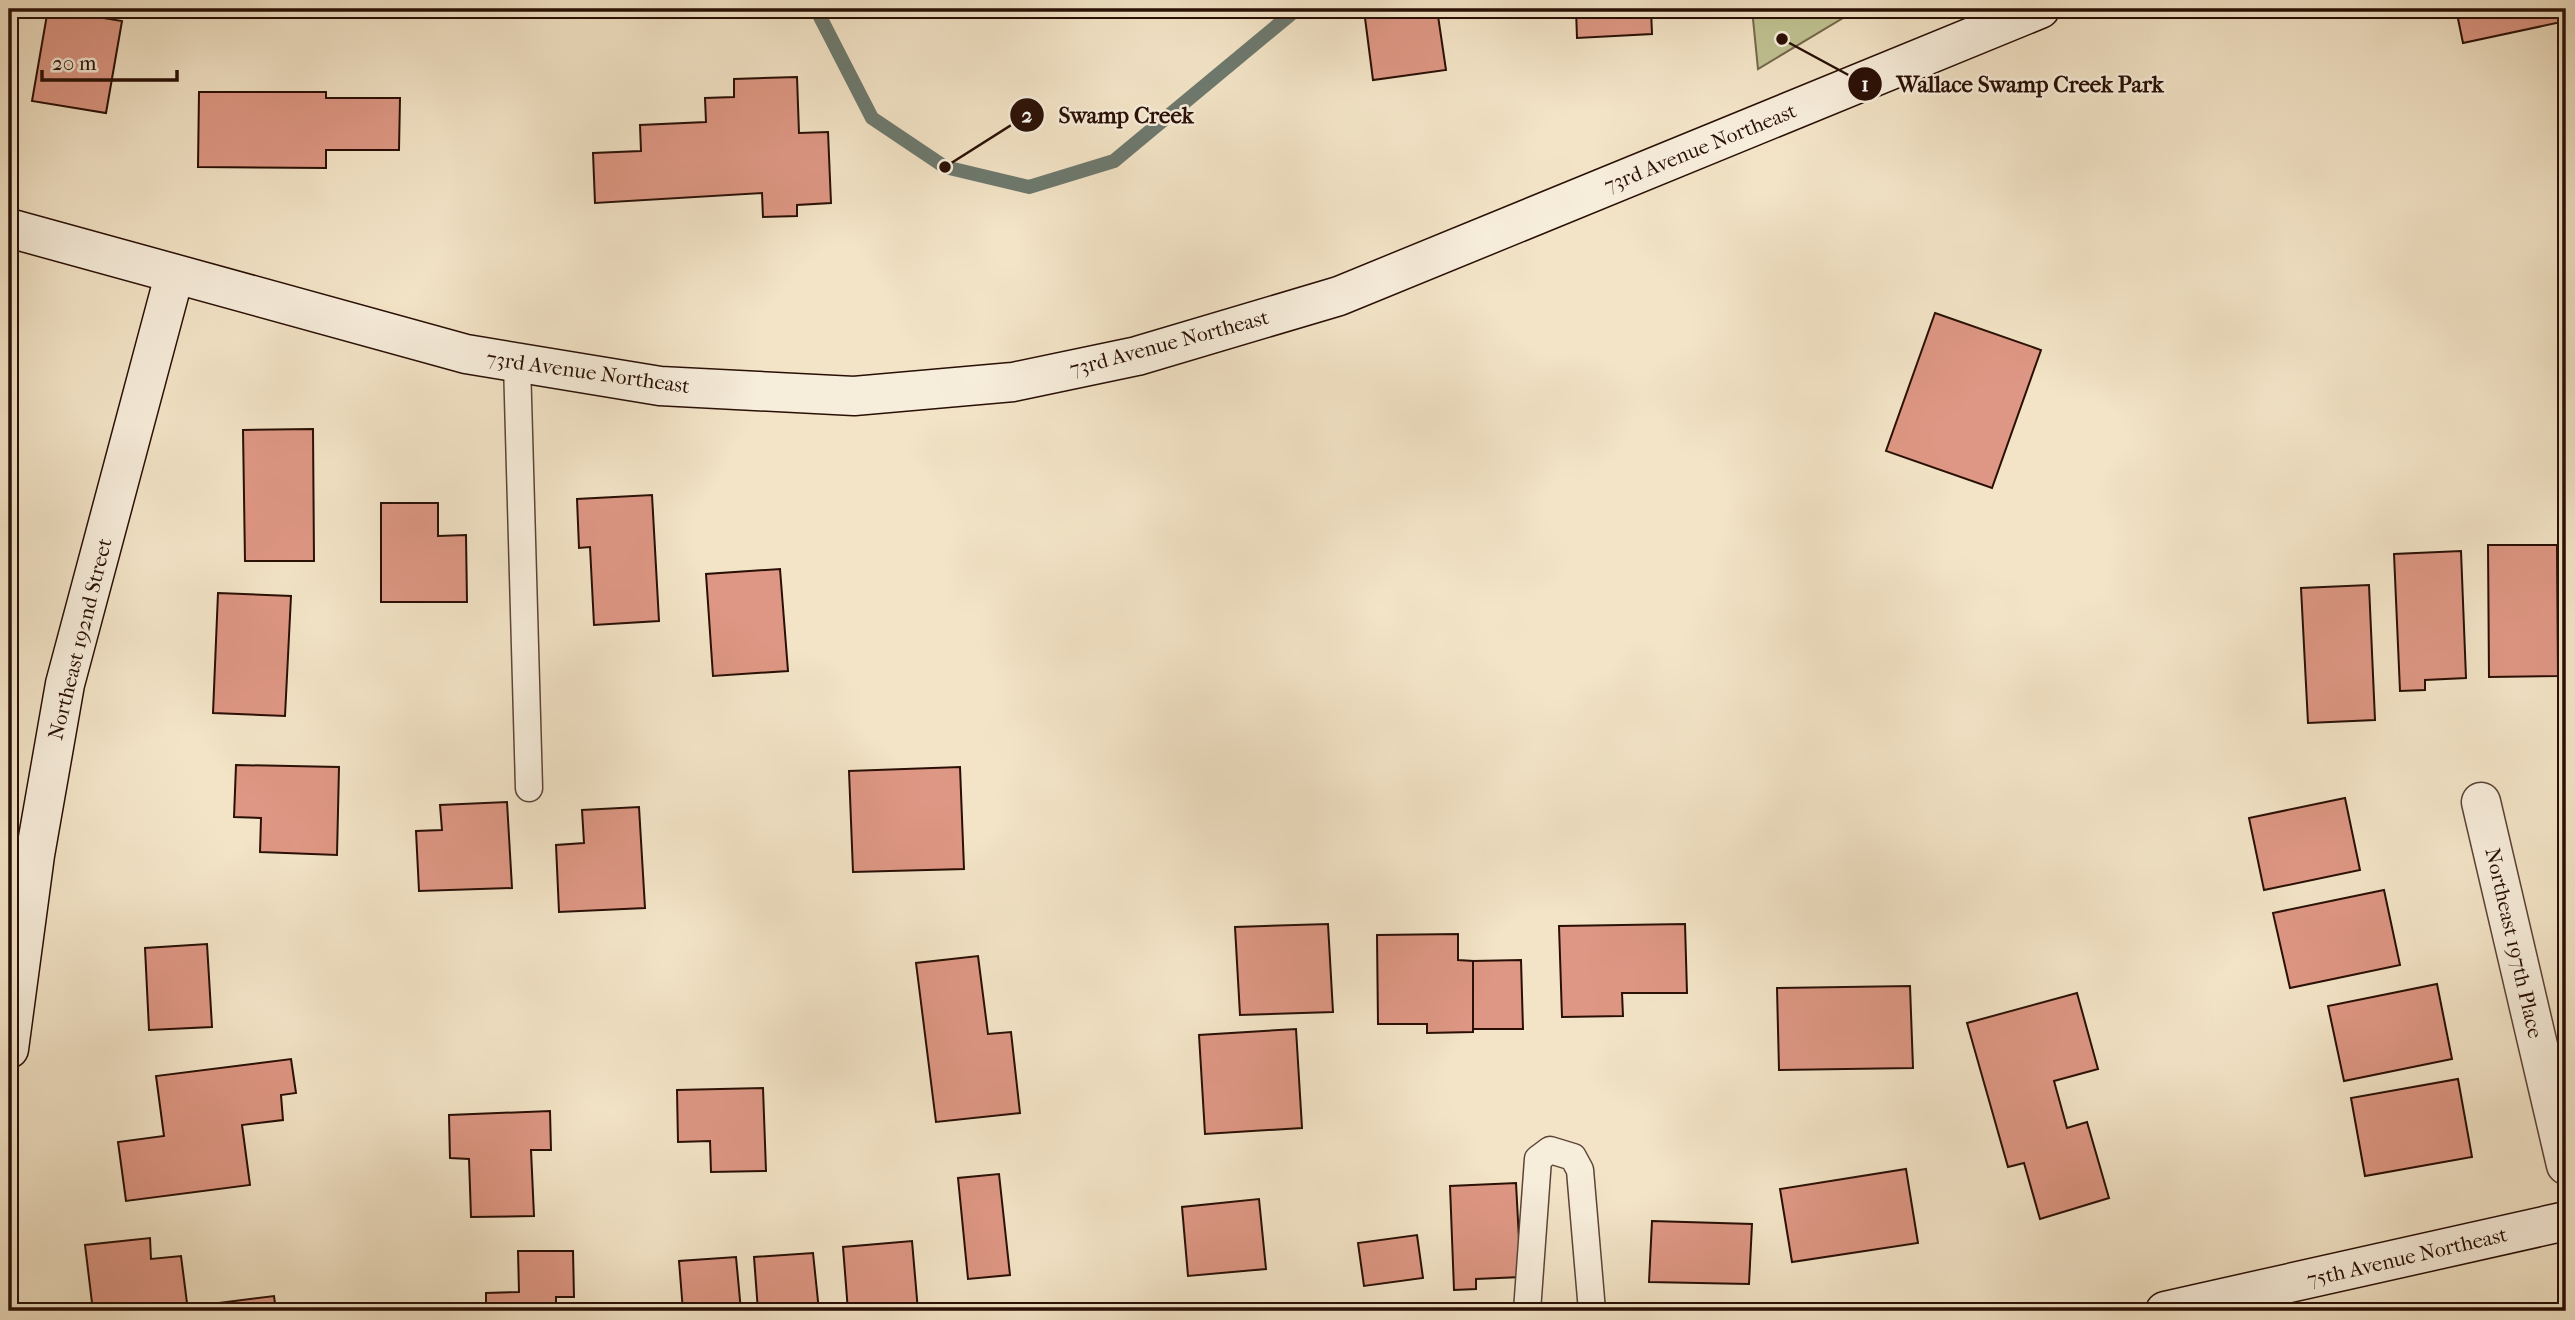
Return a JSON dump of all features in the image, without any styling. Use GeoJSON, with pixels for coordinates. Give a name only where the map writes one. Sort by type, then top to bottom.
{"type":"FeatureCollection","features":[{"type":"Feature","properties":{"kind":"street","name":"73rd Avenue Northeast"},"geometry":{"type":"LineString","coordinates":[[9,228],[174,276],[466,354],[660,386],[854,396],[1013,382],[1137,356],[1339,296],[2040,9]]}},
{"type":"Feature","properties":{"kind":"street","name":"Northeast 192nd Street"},"geometry":{"type":"LineString","coordinates":[[9,1049],[35,855],[65,684],[174,276]]}},
{"type":"Feature","properties":{"kind":"street","name":"Northeast 197th Place"},"geometry":{"type":"LineString","coordinates":[[2482,802],[2566,1165]]}},
{"type":"Feature","properties":{"kind":"street","name":"75th Avenue Northeast"},"geometry":{"type":"LineString","coordinates":[[2165,1311],[2566,1221]]}},
{"type":"Feature","properties":{"kind":"lane"},"geometry":{"type":"LineString","coordinates":[[517,363],[529,788]]}},
{"type":"Feature","properties":{"kind":"lane"},"geometry":{"type":"LineString","coordinates":[[1527,1311],[1538,1159],[1550,1150],[1573,1157],[1580,1170],[1591,1311]]}},
{"type":"Feature","properties":{"kind":"green space"},"geometry":{"type":"Polygon","coordinates":[[[1752,9],[1858,9],[1758,69],[1752,9]]]}},
{"type":"Feature","properties":{"kind":"building"},"geometry":{"type":"Polygon","coordinates":[[[48,9],[122,21],[106,113],[32,101],[48,9]]]}},
{"type":"Feature","properties":{"kind":"building"},"geometry":{"type":"Polygon","coordinates":[[[1437,9],[1446,70],[1373,80],[1365,18],[1437,9]]]}},
{"type":"Feature","properties":{"kind":"building"},"geometry":{"type":"Polygon","coordinates":[[[1576,9],[1651,9],[1652,34],[1577,38],[1576,9]]]}},
{"type":"Feature","properties":{"kind":"building"},"geometry":{"type":"Polygon","coordinates":[[[2456,9],[2566,9],[2566,21],[2463,43],[2456,9]]]}},
{"type":"Feature","properties":{"kind":"building"},"geometry":{"type":"Polygon","coordinates":[[[797,77],[799,133],[828,132],[831,203],[797,205],[797,216],[763,217],[762,193],[595,203],[593,153],[641,151],[640,125],[706,122],[705,98],[734,97],[734,79],[797,77]]]}},
{"type":"Feature","properties":{"kind":"building"},"geometry":{"type":"Polygon","coordinates":[[[199,92],[326,92],[326,98],[400,98],[399,150],[326,150],[326,168],[198,167],[199,92]]]}},
{"type":"Feature","properties":{"kind":"building"},"geometry":{"type":"Polygon","coordinates":[[[1935,313],[2041,350],[1992,488],[1886,451],[1935,313]]]}},
{"type":"Feature","properties":{"kind":"building"},"geometry":{"type":"Polygon","coordinates":[[[313,429],[314,561],[245,561],[243,430],[313,429]]]}},
{"type":"Feature","properties":{"kind":"building"},"geometry":{"type":"Polygon","coordinates":[[[652,495],[659,621],[594,625],[590,547],[579,548],[577,499],[652,495]]]}},
{"type":"Feature","properties":{"kind":"building"},"geometry":{"type":"Polygon","coordinates":[[[381,503],[438,503],[438,536],[466,535],[467,602],[381,602],[381,503]]]}},
{"type":"Feature","properties":{"kind":"building"},"geometry":{"type":"Polygon","coordinates":[[[2488,545],[2557,545],[2558,676],[2489,677],[2488,545]]]}},
{"type":"Feature","properties":{"kind":"building"},"geometry":{"type":"Polygon","coordinates":[[[2461,551],[2466,678],[2425,680],[2425,690],[2400,691],[2394,554],[2461,551]]]}},
{"type":"Feature","properties":{"kind":"building"},"geometry":{"type":"Polygon","coordinates":[[[780,569],[788,671],[713,676],[706,574],[780,569]]]}},
{"type":"Feature","properties":{"kind":"building"},"geometry":{"type":"Polygon","coordinates":[[[2369,585],[2375,720],[2308,723],[2301,588],[2369,585]]]}},
{"type":"Feature","properties":{"kind":"building"},"geometry":{"type":"Polygon","coordinates":[[[218,593],[291,596],[285,716],[213,713],[218,593]]]}},
{"type":"Feature","properties":{"kind":"building"},"geometry":{"type":"Polygon","coordinates":[[[236,765],[339,767],[337,855],[260,852],[261,818],[234,817],[236,765]]]}},
{"type":"Feature","properties":{"kind":"building"},"geometry":{"type":"Polygon","coordinates":[[[960,767],[964,869],[853,872],[849,771],[960,767]]]}},
{"type":"Feature","properties":{"kind":"building"},"geometry":{"type":"Polygon","coordinates":[[[2345,798],[2360,870],[2264,890],[2249,818],[2345,798]]]}},
{"type":"Feature","properties":{"kind":"building"},"geometry":{"type":"Polygon","coordinates":[[[507,802],[512,888],[419,891],[416,831],[442,830],[440,805],[507,802]]]}},
{"type":"Feature","properties":{"kind":"building"},"geometry":{"type":"Polygon","coordinates":[[[639,807],[645,908],[559,912],[556,845],[584,843],[582,810],[639,807]]]}},
{"type":"Feature","properties":{"kind":"building"},"geometry":{"type":"Polygon","coordinates":[[[2384,890],[2400,965],[2290,988],[2273,913],[2384,890]]]}},
{"type":"Feature","properties":{"kind":"building"},"geometry":{"type":"Polygon","coordinates":[[[1328,924],[1333,1012],[1240,1015],[1235,927],[1328,924]]]}},
{"type":"Feature","properties":{"kind":"building"},"geometry":{"type":"Polygon","coordinates":[[[1685,924],[1687,993],[1622,993],[1623,1016],[1562,1017],[1559,926],[1685,924]]]}},
{"type":"Feature","properties":{"kind":"building"},"geometry":{"type":"Polygon","coordinates":[[[1458,934],[1458,960],[1473,961],[1473,1032],[1427,1033],[1427,1024],[1378,1024],[1377,935],[1458,934]]]}},
{"type":"Feature","properties":{"kind":"building"},"geometry":{"type":"Polygon","coordinates":[[[207,944],[212,1027],[149,1030],[145,948],[207,944]]]}},
{"type":"Feature","properties":{"kind":"building"},"geometry":{"type":"Polygon","coordinates":[[[978,956],[988,1034],[1011,1032],[1020,1113],[936,1122],[916,963],[978,956]]]}},
{"type":"Feature","properties":{"kind":"building"},"geometry":{"type":"Polygon","coordinates":[[[1521,960],[1523,1029],[1473,1029],[1473,961],[1521,960]]]}},
{"type":"Feature","properties":{"kind":"building"},"geometry":{"type":"Polygon","coordinates":[[[2437,984],[2452,1059],[2344,1081],[2328,1006],[2437,984]]]}},
{"type":"Feature","properties":{"kind":"building"},"geometry":{"type":"Polygon","coordinates":[[[1910,986],[1913,1068],[1779,1070],[1777,988],[1910,986]]]}},
{"type":"Feature","properties":{"kind":"building"},"geometry":{"type":"Polygon","coordinates":[[[2077,993],[2098,1069],[2054,1081],[2067,1128],[2087,1122],[2109,1198],[2040,1219],[2024,1163],[2008,1167],[1967,1023],[2077,993]]]}},
{"type":"Feature","properties":{"kind":"building"},"geometry":{"type":"Polygon","coordinates":[[[1296,1029],[1302,1128],[1205,1134],[1199,1035],[1296,1029]]]}},
{"type":"Feature","properties":{"kind":"building"},"geometry":{"type":"Polygon","coordinates":[[[291,1059],[296,1093],[281,1095],[283,1120],[242,1125],[250,1185],[126,1201],[118,1142],[164,1136],[156,1076],[291,1059]]]}},
{"type":"Feature","properties":{"kind":"building"},"geometry":{"type":"Polygon","coordinates":[[[2458,1079],[2472,1157],[2365,1176],[2351,1098],[2458,1079]]]}},
{"type":"Feature","properties":{"kind":"building"},"geometry":{"type":"Polygon","coordinates":[[[763,1088],[766,1171],[711,1172],[710,1141],[678,1142],[677,1090],[763,1088]]]}},
{"type":"Feature","properties":{"kind":"building"},"geometry":{"type":"Polygon","coordinates":[[[550,1111],[551,1150],[531,1150],[534,1216],[471,1217],[469,1159],[450,1158],[449,1115],[550,1111]]]}},
{"type":"Feature","properties":{"kind":"building"},"geometry":{"type":"Polygon","coordinates":[[[1906,1169],[1918,1243],[1792,1262],[1780,1189],[1906,1169]]]}},
{"type":"Feature","properties":{"kind":"building"},"geometry":{"type":"Polygon","coordinates":[[[999,1174],[1010,1275],[968,1279],[958,1178],[999,1174]]]}},
{"type":"Feature","properties":{"kind":"building"},"geometry":{"type":"Polygon","coordinates":[[[1516,1183],[1521,1277],[1476,1279],[1476,1289],[1454,1290],[1450,1186],[1516,1183]]]}},
{"type":"Feature","properties":{"kind":"building"},"geometry":{"type":"Polygon","coordinates":[[[1259,1199],[1266,1269],[1188,1276],[1182,1207],[1259,1199]]]}},
{"type":"Feature","properties":{"kind":"building"},"geometry":{"type":"Polygon","coordinates":[[[1652,1221],[1752,1224],[1749,1284],[1649,1282],[1652,1221]]]}},
{"type":"Feature","properties":{"kind":"building"},"geometry":{"type":"Polygon","coordinates":[[[1417,1235],[1423,1278],[1364,1286],[1358,1243],[1417,1235]]]}},
{"type":"Feature","properties":{"kind":"building"},"geometry":{"type":"Polygon","coordinates":[[[150,1238],[151,1259],[181,1256],[188,1311],[93,1311],[85,1245],[150,1238]]]}},
{"type":"Feature","properties":{"kind":"building"},"geometry":{"type":"Polygon","coordinates":[[[912,1241],[918,1311],[848,1311],[843,1247],[912,1241]]]}},
{"type":"Feature","properties":{"kind":"building"},"geometry":{"type":"Polygon","coordinates":[[[518,1251],[573,1251],[574,1297],[556,1297],[556,1311],[486,1311],[486,1293],[519,1292],[518,1251]]]}},
{"type":"Feature","properties":{"kind":"building"},"geometry":{"type":"Polygon","coordinates":[[[813,1253],[819,1311],[758,1311],[754,1257],[813,1253]]]}},
{"type":"Feature","properties":{"kind":"building"},"geometry":{"type":"Polygon","coordinates":[[[736,1257],[741,1311],[683,1311],[679,1261],[736,1257]]]}},
{"type":"Feature","properties":{"kind":"building"},"geometry":{"type":"Polygon","coordinates":[[[274,1296],[276,1311],[203,1311],[202,1305],[274,1296]]]}},
{"type":"Feature","properties":{"kind":"waterway"},"geometry":{"type":"LineString","coordinates":[[816,9],[872,118],[945,167],[1029,187],[1114,161],[1297,9]]}},
{"type":"Feature","properties":{"kind":"place","name":"Wallace Swamp Creek Park"},"geometry":{"type":"Point","coordinates":[1782,39]}},
{"type":"Feature","properties":{"kind":"place","name":"Swamp Creek"},"geometry":{"type":"Point","coordinates":[945,167]}}]}
